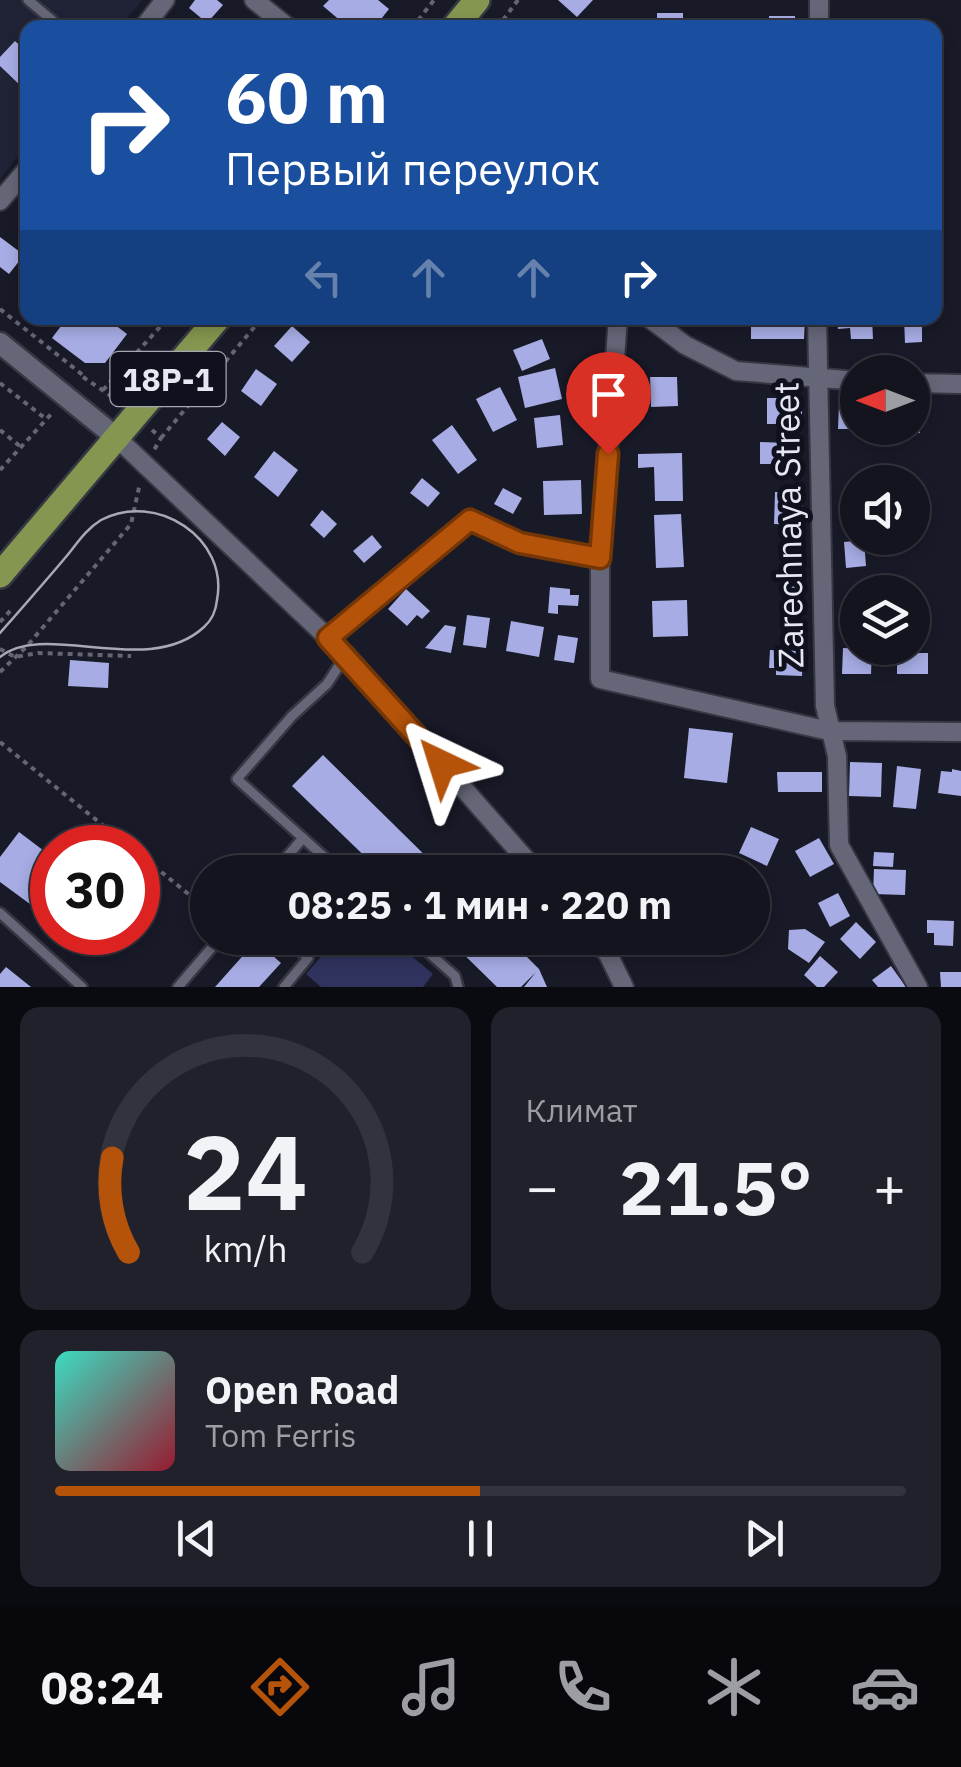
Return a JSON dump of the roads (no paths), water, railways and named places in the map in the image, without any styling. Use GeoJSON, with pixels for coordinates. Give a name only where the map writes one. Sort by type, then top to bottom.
{"type":"FeatureCollection","features":[{"type":"Feature","properties":{"kind":"main road"},"geometry":{"type":"LineString","coordinates":[[461,20],[477,0]]}},
{"type":"Feature","properties":{"kind":"main road","name":"18Р-1"},"geometry":{"type":"LineString","coordinates":[[0,575],[212,325]]}},
{"type":"Feature","properties":{"kind":"street"},"geometry":{"type":"LineString","coordinates":[[150,20],[166,0]]}},
{"type":"Feature","properties":{"kind":"street"},"geometry":{"type":"LineString","coordinates":[[254,0],[279,20]]}},
{"type":"Feature","properties":{"kind":"street"},"geometry":{"type":"LineString","coordinates":[[0,201],[20,177]]}},
{"type":"Feature","properties":{"kind":"street"},"geometry":{"type":"LineString","coordinates":[[617,325],[600,558],[600,680],[829,732],[961,732]]}},
{"type":"Feature","properties":{"kind":"street"},"geometry":{"type":"LineString","coordinates":[[659,325],[686,345],[736,371],[840,381]]}},
{"type":"Feature","properties":{"kind":"street","name":"Zarechnaya Street"},"geometry":{"type":"LineString","coordinates":[[817,325],[825,706],[837,756],[839,844],[918,987]]}},
{"type":"Feature","properties":{"kind":"street"},"geometry":{"type":"LineString","coordinates":[[0,343],[117,438],[328,638],[522,855]]}},
{"type":"Feature","properties":{"kind":"street"},"geometry":{"type":"LineString","coordinates":[[930,383],[961,384]]}},
{"type":"Feature","properties":{"kind":"street"},"geometry":{"type":"LineString","coordinates":[[328,638],[470,520],[520,543],[600,558]]}},
{"type":"Feature","properties":{"kind":"street"},"geometry":{"type":"LineString","coordinates":[[608,955],[624,987]]}},
{"type":"Feature","properties":{"kind":"lane"},"geometry":{"type":"LineString","coordinates":[[28,0],[52,20]]}},
{"type":"Feature","properties":{"kind":"lane"},"geometry":{"type":"LineString","coordinates":[[322,855],[238,779],[292,716],[326,684],[346,656]]}},
{"type":"Feature","properties":{"kind":"lane"},"geometry":{"type":"LineString","coordinates":[[288,855],[303,838]]}},
{"type":"Feature","properties":{"kind":"lane"},"geometry":{"type":"LineString","coordinates":[[0,914],[82,987]]}},
{"type":"Feature","properties":{"kind":"lane"},"geometry":{"type":"LineString","coordinates":[[178,987],[205,955]]}},
{"type":"Feature","properties":{"kind":"lane"},"geometry":{"type":"LineString","coordinates":[[284,987],[308,958],[305,955]]}},
{"type":"Feature","properties":{"kind":"lane"},"geometry":{"type":"LineString","coordinates":[[431,955],[455,976],[458,987]]}},
{"type":"Feature","properties":{"kind":"lane"},"geometry":{"type":"LineString","coordinates":[[608,955],[612,987]]}},
{"type":"Feature","properties":{"kind":"tram line"},"geometry":{"type":"LineString","coordinates":[[0,633],[101,520],[122,513],[165,516],[184,526],[212,557],[218,578],[215,611],[204,627],[181,642],[127,650],[43,644],[19,647],[0,657]]}}]}
